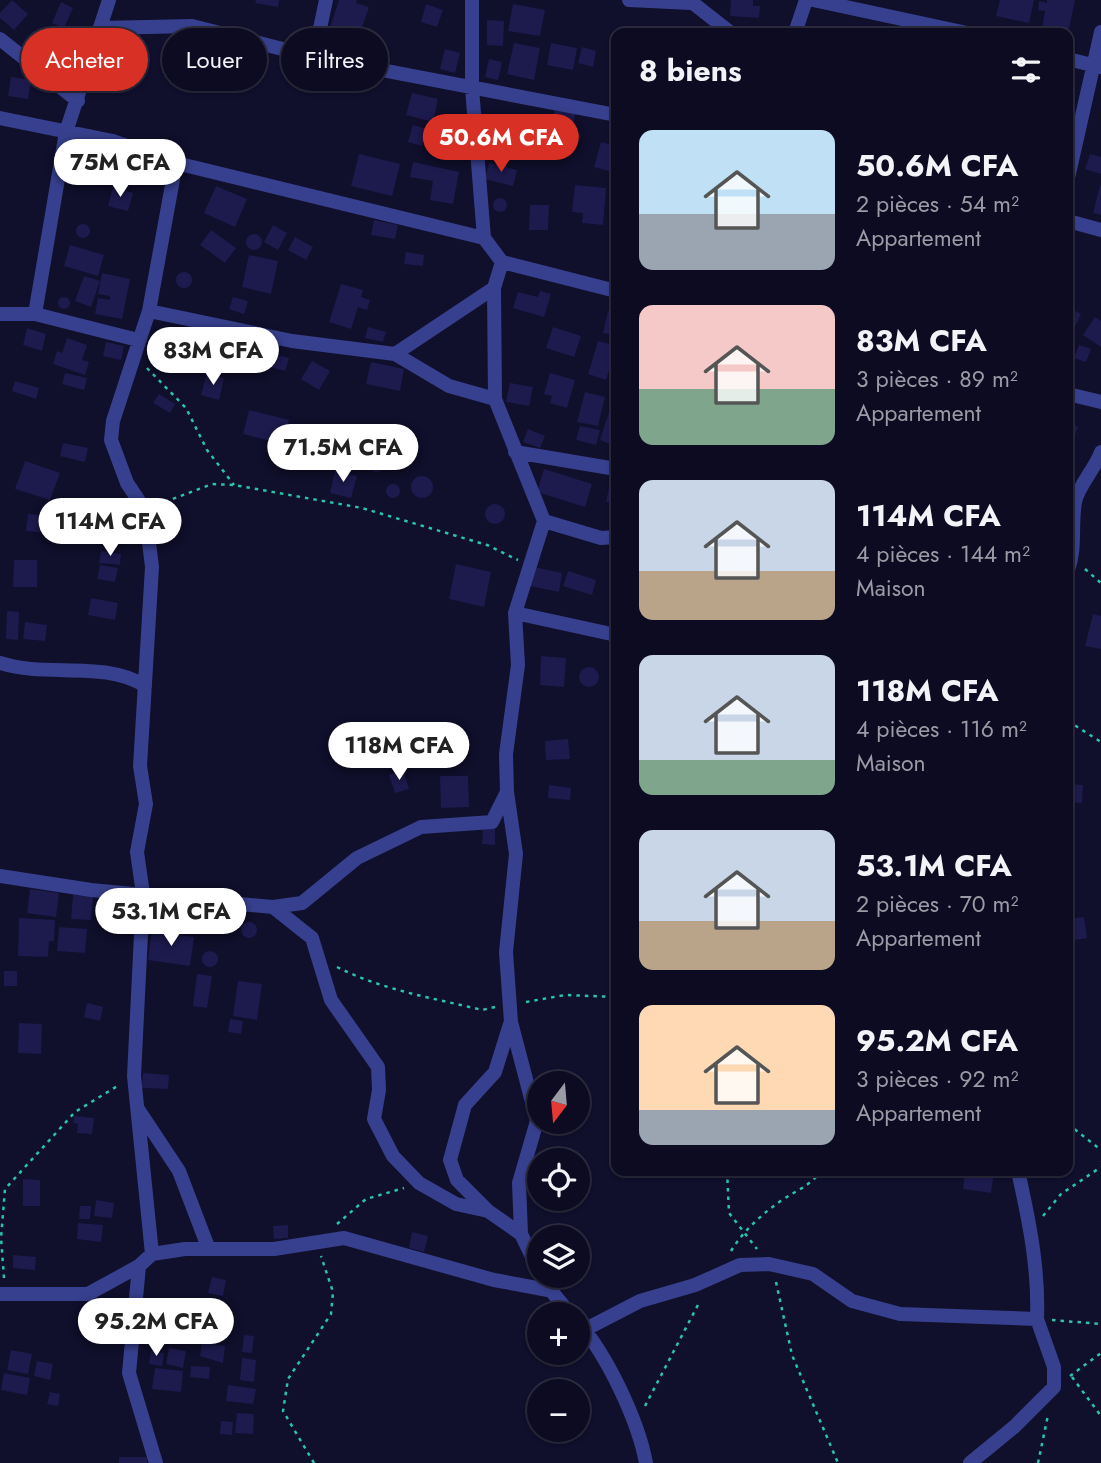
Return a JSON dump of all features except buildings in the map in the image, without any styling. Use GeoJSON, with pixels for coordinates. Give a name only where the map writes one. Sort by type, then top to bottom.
{"type":"FeatureCollection","features":[{"type":"Feature","properties":{"kind":"street"},"geometry":{"type":"LineString","coordinates":[[109,0],[100,28],[192,26],[281,49]]}},
{"type":"Feature","properties":{"kind":"street"},"geometry":{"type":"LineString","coordinates":[[320,28],[326,0]]}},
{"type":"Feature","properties":{"kind":"street"},"geometry":{"type":"LineString","coordinates":[[472,0],[472,88],[484,238],[502,262],[611,290]]}},
{"type":"Feature","properties":{"kind":"street"},"geometry":{"type":"LineString","coordinates":[[629,0],[690,2],[724,28]]}},
{"type":"Feature","properties":{"kind":"street"},"geometry":{"type":"LineString","coordinates":[[796,28],[806,0]]}},
{"type":"Feature","properties":{"kind":"street"},"geometry":{"type":"LineString","coordinates":[[813,0],[944,28]]}},
{"type":"Feature","properties":{"kind":"street"},"geometry":{"type":"LineString","coordinates":[[1073,158],[1096,66],[1101,32]]}},
{"type":"Feature","properties":{"kind":"street"},"geometry":{"type":"LineString","coordinates":[[0,39],[78,101]]}},
{"type":"Feature","properties":{"kind":"street"},"geometry":{"type":"LineString","coordinates":[[1073,60],[1096,66]]}},
{"type":"Feature","properties":{"kind":"street"},"geometry":{"type":"LineString","coordinates":[[388,72],[611,114]]}},
{"type":"Feature","properties":{"kind":"street"},"geometry":{"type":"LineString","coordinates":[[35,314],[66,132],[81,91]]}},
{"type":"Feature","properties":{"kind":"street"},"geometry":{"type":"LineString","coordinates":[[0,118],[113,141],[176,163],[484,238]]}},
{"type":"Feature","properties":{"kind":"street"},"geometry":{"type":"LineString","coordinates":[[152,1254],[134,1076],[143,894],[136,852],[146,804],[140,766],[152,567],[145,510],[127,483],[111,440],[113,421],[149,311],[176,163]]}},
{"type":"Feature","properties":{"kind":"street"},"geometry":{"type":"LineString","coordinates":[[1073,222],[1101,230]]}},
{"type":"Feature","properties":{"kind":"street"},"geometry":{"type":"LineString","coordinates":[[502,262],[494,288],[495,399],[514,452],[544,521],[515,613],[518,665],[506,754],[507,792],[516,854],[506,953],[511,1022],[537,1121],[519,1183],[521,1234],[527,1246]]}},
{"type":"Feature","properties":{"kind":"street"},"geometry":{"type":"LineString","coordinates":[[395,354],[494,288]]}},
{"type":"Feature","properties":{"kind":"street"},"geometry":{"type":"LineString","coordinates":[[149,311],[292,341],[395,354],[449,386],[495,399]]}},
{"type":"Feature","properties":{"kind":"street"},"geometry":{"type":"LineString","coordinates":[[2,316],[35,314],[138,340]]}},
{"type":"Feature","properties":{"kind":"street"},"geometry":{"type":"LineString","coordinates":[[1073,395],[1101,402]]}},
{"type":"Feature","properties":{"kind":"street"},"geometry":{"type":"LineString","coordinates":[[514,452],[611,468]]}},
{"type":"Feature","properties":{"kind":"street"},"geometry":{"type":"LineString","coordinates":[[1073,499],[1095,469],[1101,453]]}},
{"type":"Feature","properties":{"kind":"street"},"geometry":{"type":"LineString","coordinates":[[544,521],[601,538],[611,537]]}},
{"type":"Feature","properties":{"kind":"street"},"geometry":{"type":"LineString","coordinates":[[515,613],[611,634]]}},
{"type":"Feature","properties":{"kind":"street"},"geometry":{"type":"LineString","coordinates":[[0,663],[50,671],[128,675],[145,686]]}},
{"type":"Feature","properties":{"kind":"street"},"geometry":{"type":"LineString","coordinates":[[0,876],[91,890],[273,907],[302,903],[358,858],[421,827],[492,822],[507,792]]}},
{"type":"Feature","properties":{"kind":"street"},"geometry":{"type":"LineString","coordinates":[[273,907],[312,938],[331,1000],[379,1067],[379,1090],[374,1119],[393,1156],[419,1183],[456,1204],[488,1211]]}},
{"type":"Feature","properties":{"kind":"street"},"geometry":{"type":"LineString","coordinates":[[511,1022],[495,1072],[465,1105],[450,1160],[457,1180],[488,1211],[521,1234]]}},
{"type":"Feature","properties":{"kind":"street"},"geometry":{"type":"LineString","coordinates":[[136,1105],[179,1171],[208,1247]]}},
{"type":"Feature","properties":{"kind":"street"},"geometry":{"type":"LineString","coordinates":[[970,1463],[1014,1427],[1054,1387],[1054,1367],[1037,1319],[1038,1287],[1031,1236],[1018,1176]]}},
{"type":"Feature","properties":{"kind":"street"},"geometry":{"type":"LineString","coordinates":[[6,1295],[88,1294],[139,1266],[152,1254],[208,1247],[274,1249],[344,1238],[494,1280],[548,1290],[559,1302]]}},
{"type":"Feature","properties":{"kind":"street"},"geometry":{"type":"LineString","coordinates":[[590,1322],[640,1301],[695,1285],[740,1265],[769,1264],[813,1274],[852,1301],[900,1314],[1037,1319]]}},
{"type":"Feature","properties":{"kind":"street"},"geometry":{"type":"LineString","coordinates":[[139,1266],[129,1373],[156,1463]]}},
{"type":"Feature","properties":{"kind":"street"},"geometry":{"type":"LineString","coordinates":[[590,1341],[623,1396],[642,1440],[646,1463]]}},
{"type":"Feature","properties":{"kind":"path"},"geometry":{"type":"LineString","coordinates":[[134,355],[186,408],[207,450],[234,485]]}},
{"type":"Feature","properties":{"kind":"path"},"geometry":{"type":"LineString","coordinates":[[145,510],[212,484],[234,485],[362,508],[434,527],[487,545],[530,566]]}},
{"type":"Feature","properties":{"kind":"path"},"geometry":{"type":"LineString","coordinates":[[1073,566],[1101,583]]}},
{"type":"Feature","properties":{"kind":"path"},"geometry":{"type":"LineString","coordinates":[[1073,724],[1101,742]]}},
{"type":"Feature","properties":{"kind":"path"},"geometry":{"type":"LineString","coordinates":[[318,957],[363,980],[482,1010],[565,995],[611,997]]}},
{"type":"Feature","properties":{"kind":"path"},"geometry":{"type":"LineString","coordinates":[[6,1295],[3,1209],[5,1189],[75,1112],[134,1076]]}},
{"type":"Feature","properties":{"kind":"path"},"geometry":{"type":"LineString","coordinates":[[1073,1128],[1101,1150]]}},
{"type":"Feature","properties":{"kind":"path"},"geometry":{"type":"LineString","coordinates":[[1031,1236],[1046,1209],[1061,1194],[1101,1167]]}},
{"type":"Feature","properties":{"kind":"path"},"geometry":{"type":"LineString","coordinates":[[727,1176],[729,1213],[769,1264],[780,1290],[792,1355],[838,1463]]}},
{"type":"Feature","properties":{"kind":"path"},"geometry":{"type":"LineString","coordinates":[[336,1225],[366,1199],[419,1183]]}},
{"type":"Feature","properties":{"kind":"path"},"geometry":{"type":"LineString","coordinates":[[0,1204],[3,1209]]}},
{"type":"Feature","properties":{"kind":"path"},"geometry":{"type":"LineString","coordinates":[[314,1463],[283,1411],[288,1379],[331,1314],[333,1292],[317,1242]]}},
{"type":"Feature","properties":{"kind":"path"},"geometry":{"type":"LineString","coordinates":[[1037,1319],[1101,1324]]}},
{"type":"Feature","properties":{"kind":"path"},"geometry":{"type":"LineString","coordinates":[[1054,1387],[1101,1353]]}},
{"type":"Feature","properties":{"kind":"path"},"geometry":{"type":"LineString","coordinates":[[1071,1376],[1101,1416]]}},
{"type":"Feature","properties":{"kind":"path"},"geometry":{"type":"LineString","coordinates":[[1038,1463],[1049,1413]]}}]}
